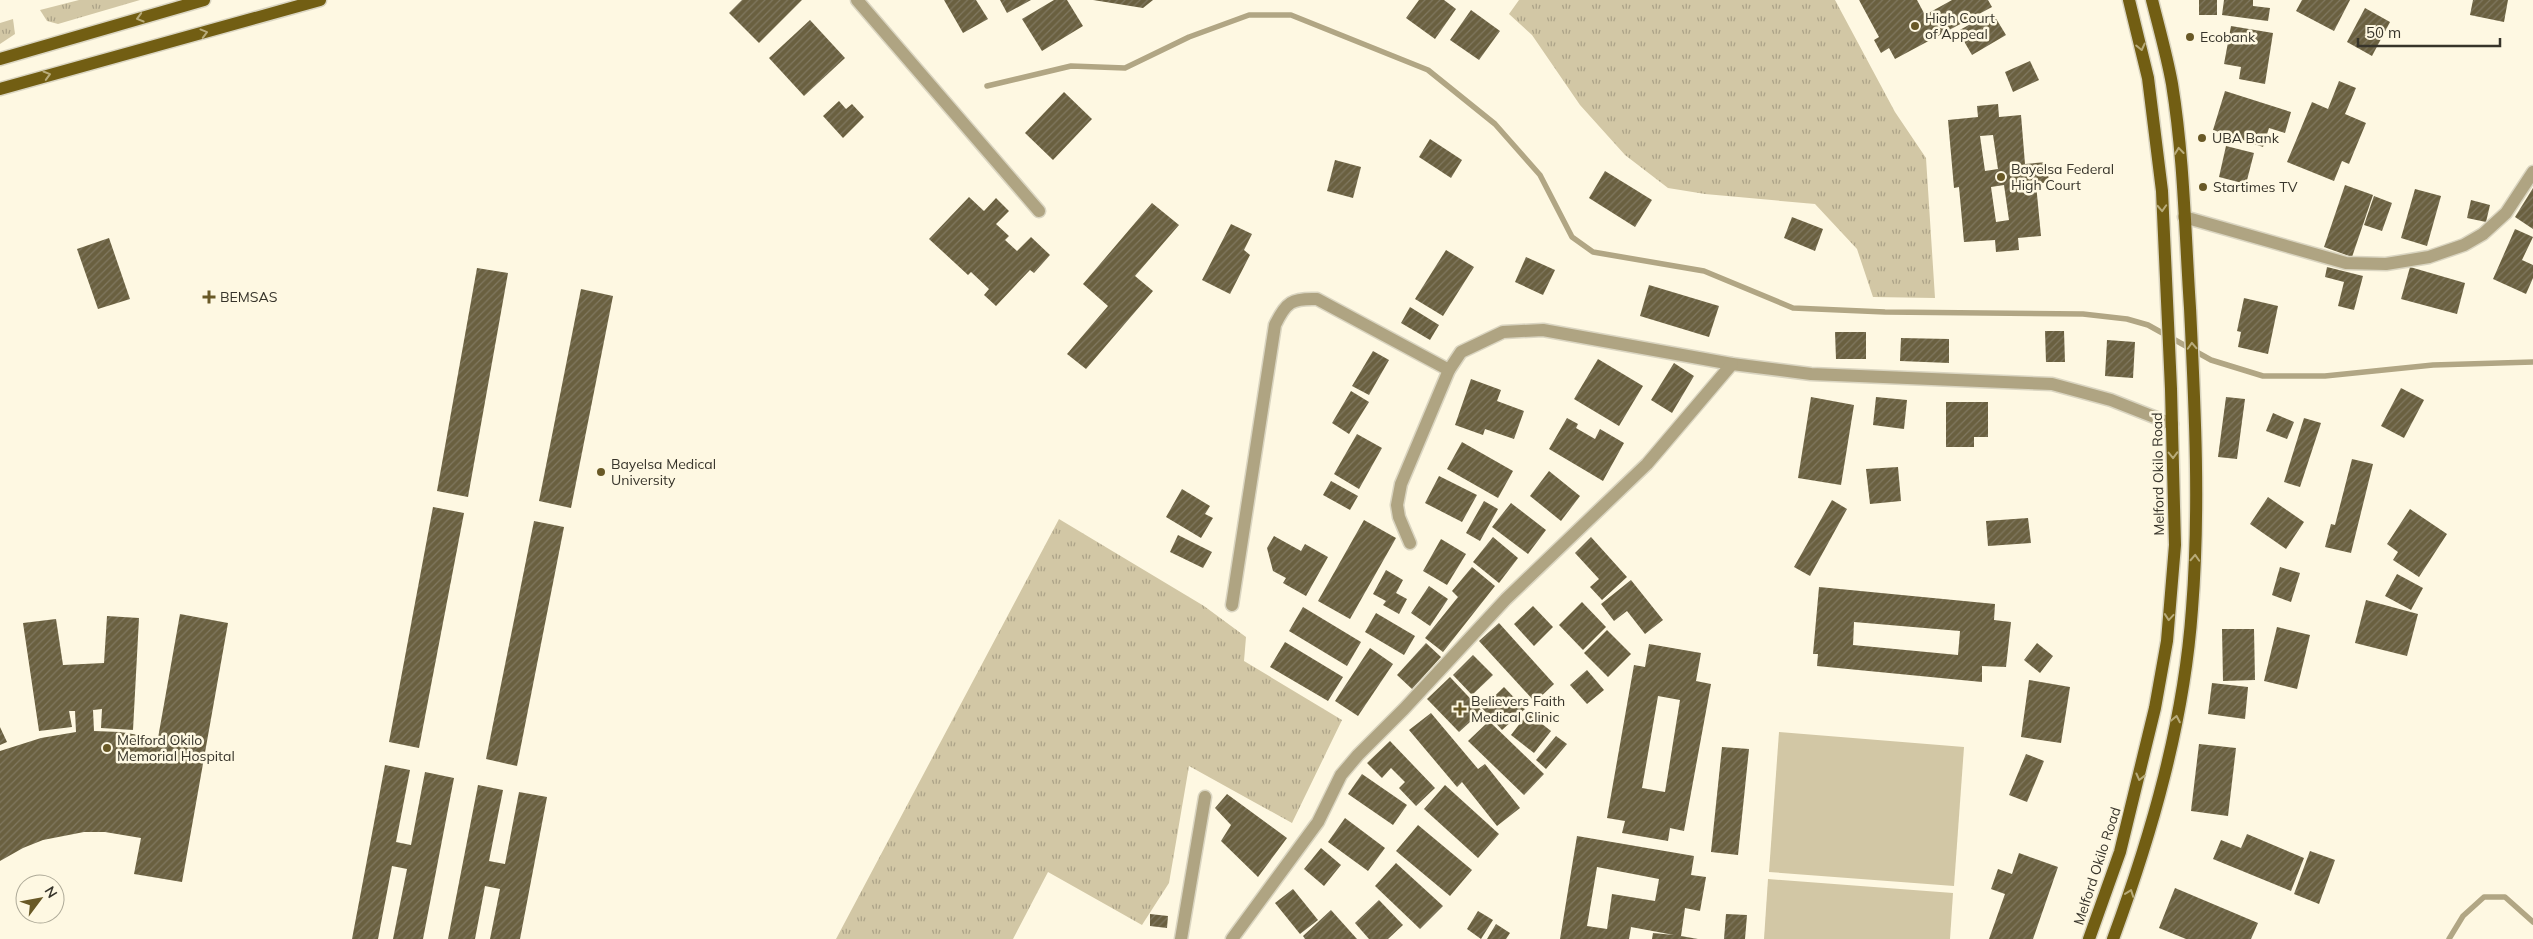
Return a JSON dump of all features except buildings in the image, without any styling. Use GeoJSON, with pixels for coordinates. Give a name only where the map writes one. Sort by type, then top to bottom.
{"type":"FeatureCollection","features":[{"type":"Feature","properties":{"kind":"main road"},"geometry":{"type":"LineString","coordinates":[[0,59],[204,0]]}},
{"type":"Feature","properties":{"kind":"main road"},"geometry":{"type":"LineString","coordinates":[[0,89],[320,0]]}},
{"type":"Feature","properties":{"kind":"main road","name":"Melford Okilo Road"},"geometry":{"type":"LineString","coordinates":[[2089,939],[2120,852],[2142,770],[2167,641],[2175,545],[2171,389],[2157,140],[2148,78],[2129,0]]}},
{"type":"Feature","properties":{"kind":"main road"},"geometry":{"type":"LineString","coordinates":[[2114,939],[2145,847],[2165,774],[2183,682],[2192,611],[2197,514],[2194,394],[2184,217],[2172,84],[2152,0]]}},
{"type":"Feature","properties":{"kind":"street"},"geometry":{"type":"LineString","coordinates":[[858,0],[1039,211]]}},
{"type":"Feature","properties":{"kind":"street"},"geometry":{"type":"LineString","coordinates":[[2184,217],[2346,263],[2386,264],[2429,257],[2464,245],[2483,234],[2506,213],[2533,172]]}},
{"type":"Feature","properties":{"kind":"street"},"geometry":{"type":"LineString","coordinates":[[1232,605],[1275,325],[1283,309],[1297,298],[1317,299],[1449,370]]}},
{"type":"Feature","properties":{"kind":"street"},"geometry":{"type":"LineString","coordinates":[[1410,543],[1399,517],[1398,505],[1402,484],[1449,370],[1461,352],[1503,332],[1543,330],[1732,364],[1811,374],[1972,379],[2052,384],[2111,400],[2172,424]]}},
{"type":"Feature","properties":{"kind":"street"},"geometry":{"type":"LineString","coordinates":[[1232,939],[1318,822],[1341,775],[1358,755],[1404,709],[1506,599],[1647,464],[1732,364]]}},
{"type":"Feature","properties":{"kind":"street"},"geometry":{"type":"LineString","coordinates":[[1181,939],[1205,797]]}},
{"type":"Feature","properties":{"kind":"green space"},"geometry":{"type":"Polygon","coordinates":[[[79,0],[140,0],[58,24],[47,21],[40,10],[79,0]]]}},
{"type":"Feature","properties":{"kind":"green space"},"geometry":{"type":"Polygon","coordinates":[[[1519,0],[1835,0],[1895,112],[1926,158],[1935,298],[1873,297],[1857,249],[1815,204],[1705,194],[1668,188],[1625,155],[1580,105],[1532,35],[1509,14],[1519,0]]]}},
{"type":"Feature","properties":{"kind":"green space"},"geometry":{"type":"Polygon","coordinates":[[[13,19],[15,34],[0,44],[0,23],[13,19]]]}},
{"type":"Feature","properties":{"kind":"green space"},"geometry":{"type":"Polygon","coordinates":[[[1059,519],[1204,606],[1246,637],[1244,661],[1342,720],[1292,823],[1189,766],[1169,883],[1142,925],[1048,872],[1013,939],[836,939],[1059,519]]]}},
{"type":"Feature","properties":{"kind":"green space"},"geometry":{"type":"Polygon","coordinates":[[[1779,732],[1964,747],[1954,886],[1769,872],[1779,732]]]}},
{"type":"Feature","properties":{"kind":"green space"},"geometry":{"type":"Polygon","coordinates":[[[1768,879],[1953,893],[1950,939],[1764,939],[1768,879]]]}},
{"type":"Feature","properties":{"kind":"waterway"},"geometry":{"type":"LineString","coordinates":[[987,86],[1071,66],[1125,68],[1189,37],[1249,15],[1291,15],[1428,70],[1495,124],[1540,175],[1572,237],[1593,252],[1704,271],[1793,308],[1885,312],[2083,314],[2127,319],[2148,325],[2211,360],[2263,376],[2325,376],[2433,365],[2533,362]]}},
{"type":"Feature","properties":{"kind":"waterway"},"geometry":{"type":"LineString","coordinates":[[2449,939],[2463,916],[2484,897],[2505,897],[2533,922]]}},
{"type":"Feature","properties":{"kind":"place","name":"High Court of Appeal"},"geometry":{"type":"Point","coordinates":[1915,26]}},
{"type":"Feature","properties":{"kind":"place","name":"Ecobank"},"geometry":{"type":"Point","coordinates":[2190,37]}},
{"type":"Feature","properties":{"kind":"place","name":"UBA Bank"},"geometry":{"type":"Point","coordinates":[2202,138]}},
{"type":"Feature","properties":{"kind":"place","name":"Bayelsa Federal High Court"},"geometry":{"type":"Point","coordinates":[2001,177]}},
{"type":"Feature","properties":{"kind":"place","name":"Startimes TV"},"geometry":{"type":"Point","coordinates":[2203,187]}},
{"type":"Feature","properties":{"kind":"place","name":"BEMSAS"},"geometry":{"type":"Point","coordinates":[209,297]}},
{"type":"Feature","properties":{"kind":"place","name":"Bayelsa Medical University"},"geometry":{"type":"Point","coordinates":[601,472]}},
{"type":"Feature","properties":{"kind":"place","name":"Believers Faith Medical Clinic"},"geometry":{"type":"Point","coordinates":[1460,709]}},
{"type":"Feature","properties":{"kind":"place","name":"Melford Okilo Memorial Hospital"},"geometry":{"type":"Point","coordinates":[107,748]}}]}
